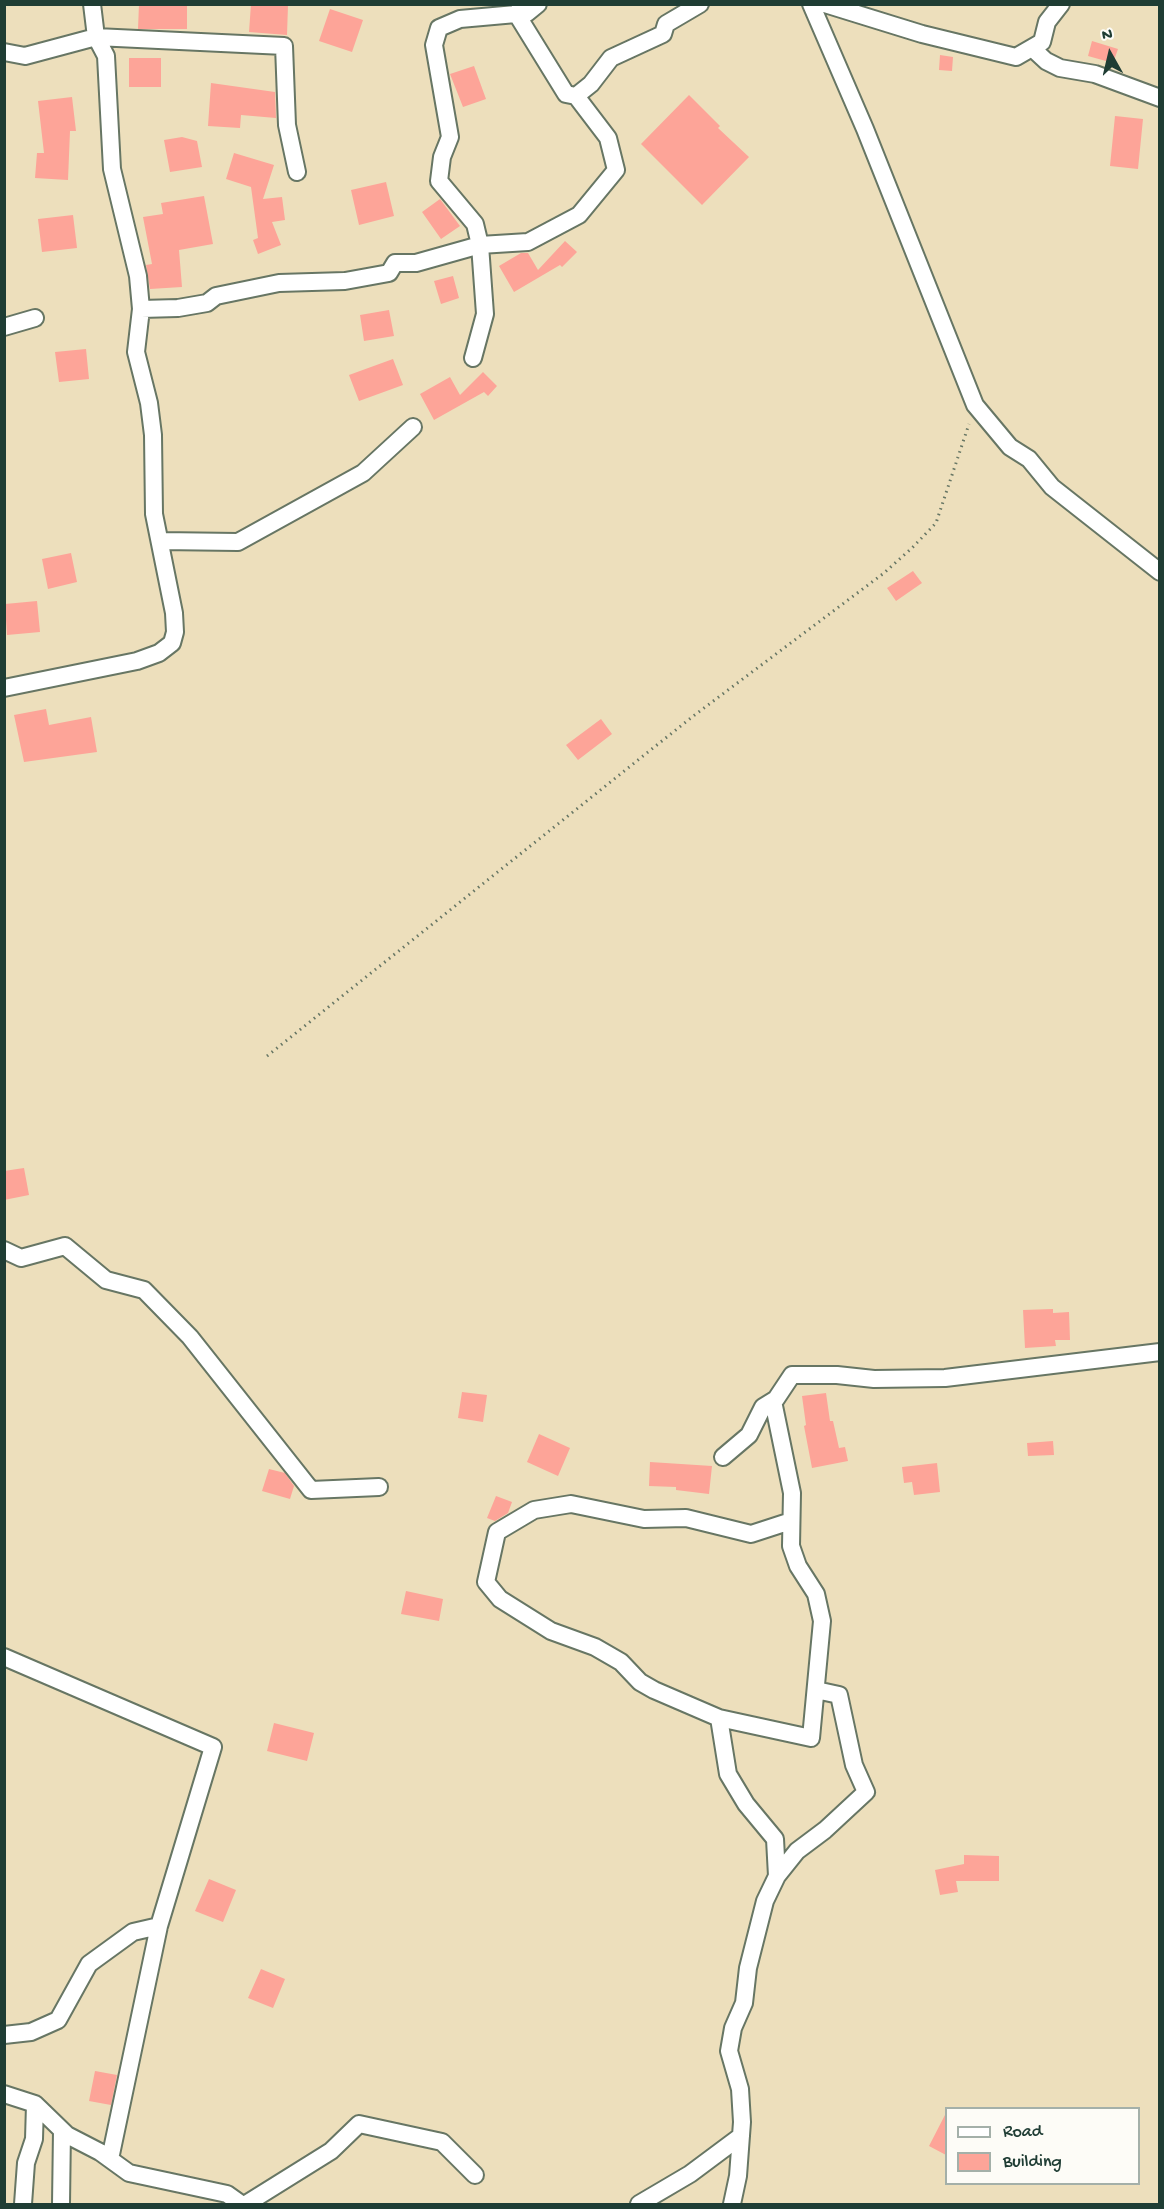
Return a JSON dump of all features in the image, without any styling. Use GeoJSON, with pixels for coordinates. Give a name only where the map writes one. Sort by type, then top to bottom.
{"type":"FeatureCollection","features":[{"type":"Feature","properties":{"kind":"street"},"geometry":{"type":"LineString","coordinates":[[4,688],[137,661],[159,653],[172,643],[175,632],[174,613],[154,514],[153,435],[149,403],[136,352],[141,309],[138,276],[112,169],[106,56],[96,37],[92,4]]}},
{"type":"Feature","properties":{"kind":"street"},"geometry":{"type":"LineString","coordinates":[[473,358],[485,314],[480,245],[475,224],[440,181],[442,158],[450,137],[434,45],[439,28],[460,19],[527,13],[538,4]]}},
{"type":"Feature","properties":{"kind":"street"},"geometry":{"type":"LineString","coordinates":[[576,96],[591,84],[611,57],[663,34],[666,24],[700,4]]}},
{"type":"Feature","properties":{"kind":"street"},"geometry":{"type":"LineString","coordinates":[[810,4],[865,129],[975,405],[1010,447],[1029,459],[1052,487],[1160,572]]}},
{"type":"Feature","properties":{"kind":"street"},"geometry":{"type":"LineString","coordinates":[[825,4],[922,34],[1016,57],[1042,42],[1047,22],[1061,4]]}},
{"type":"Feature","properties":{"kind":"street"},"geometry":{"type":"LineString","coordinates":[[141,309],[207,303],[216,296],[279,283],[345,281],[389,273],[395,263],[416,263],[480,245],[528,242],[579,214],[616,170],[608,138],[576,96],[566,94],[516,13]]}},
{"type":"Feature","properties":{"kind":"street"},"geometry":{"type":"LineString","coordinates":[[4,52],[25,57],[96,37],[284,46],[287,125],[297,172]]}},
{"type":"Feature","properties":{"kind":"street"},"geometry":{"type":"LineString","coordinates":[[1032,48],[1046,61],[1060,68],[1095,75],[1160,98]]}},
{"type":"Feature","properties":{"kind":"street"},"geometry":{"type":"LineString","coordinates":[[4,327],[35,318]]}},
{"type":"Feature","properties":{"kind":"street"},"geometry":{"type":"LineString","coordinates":[[160,541],[238,543],[363,473],[413,427]]}},
{"type":"Feature","properties":{"kind":"street"},"geometry":{"type":"LineString","coordinates":[[4,1250],[21,1258],[65,1246],[106,1280],[144,1290],[190,1337],[310,1490],[379,1487]]}},
{"type":"Feature","properties":{"kind":"street"},"geometry":{"type":"LineString","coordinates":[[723,1458],[749,1435],[763,1407],[773,1401],[792,1375],[837,1375],[874,1379],[945,1378],[1160,1352]]}},
{"type":"Feature","properties":{"kind":"street"},"geometry":{"type":"LineString","coordinates":[[773,1401],[792,1493],[791,1546],[798,1566],[816,1594],[822,1621],[811,1738],[719,1718],[654,1690],[640,1682],[621,1662],[595,1647],[551,1631],[500,1599],[486,1582],[498,1532],[534,1510],[572,1504],[644,1520],[686,1518],[750,1534],[791,1521]]}},
{"type":"Feature","properties":{"kind":"street"},"geometry":{"type":"LineString","coordinates":[[4,1657],[213,1747],[159,1926],[110,2159]]}},
{"type":"Feature","properties":{"kind":"street"},"geometry":{"type":"LineString","coordinates":[[732,2205],[741,2136],[741,2089],[729,2051],[733,2028],[744,2003],[748,1968],[765,1901],[777,1876],[797,1851],[825,1830],[866,1792],[854,1765],[839,1695],[816,1690]]}},
{"type":"Feature","properties":{"kind":"street"},"geometry":{"type":"LineString","coordinates":[[719,1718],[728,1774],[746,1804],[775,1839],[777,1876]]}},
{"type":"Feature","properties":{"kind":"street"},"geometry":{"type":"LineString","coordinates":[[4,2034],[31,2032],[58,2020],[89,1964],[133,1932],[159,1926]]}},
{"type":"Feature","properties":{"kind":"street"},"geometry":{"type":"LineString","coordinates":[[4,2094],[35,2104],[62,2130],[129,2173],[227,2194],[241,2205]]}},
{"type":"Feature","properties":{"kind":"street"},"geometry":{"type":"LineString","coordinates":[[23,2205],[26,2163],[34,2139],[35,2104]]}},
{"type":"Feature","properties":{"kind":"street"},"geometry":{"type":"LineString","coordinates":[[246,2205],[331,2151],[359,2124],[441,2142],[474,2175]]}},
{"type":"Feature","properties":{"kind":"street"},"geometry":{"type":"LineString","coordinates":[[61,2205],[62,2130]]}},
{"type":"Feature","properties":{"kind":"street"},"geometry":{"type":"LineString","coordinates":[[639,2205],[690,2174],[741,2136]]}},
{"type":"Feature","properties":{"kind":"path"},"geometry":{"type":"LineString","coordinates":[[267,1056],[692,717],[884,573],[912,548],[936,523],[975,405]]}},
{"type":"Feature","properties":{"kind":"building"},"geometry":{"type":"Polygon","coordinates":[[[139,4],[187,4],[187,29],[138,29],[139,4]]]}},
{"type":"Feature","properties":{"kind":"building"},"geometry":{"type":"Polygon","coordinates":[[[251,4],[288,5],[287,35],[249,32],[251,4]]]}},
{"type":"Feature","properties":{"kind":"building"},"geometry":{"type":"Polygon","coordinates":[[[330,9],[363,20],[352,52],[319,41],[330,9]]]}},
{"type":"Feature","properties":{"kind":"building"},"geometry":{"type":"Polygon","coordinates":[[[1092,41],[1118,49],[1113,63],[1088,56],[1092,41]]]}},
{"type":"Feature","properties":{"kind":"building"},"geometry":{"type":"Polygon","coordinates":[[[940,55],[953,57],[952,71],[939,70],[940,55]]]}},
{"type":"Feature","properties":{"kind":"building"},"geometry":{"type":"Polygon","coordinates":[[[129,58],[161,58],[161,87],[129,87],[129,58]]]}},
{"type":"Feature","properties":{"kind":"building"},"geometry":{"type":"Polygon","coordinates":[[[474,66],[486,99],[463,107],[450,74],[474,66]]]}},
{"type":"Feature","properties":{"kind":"building"},"geometry":{"type":"Polygon","coordinates":[[[211,83],[275,92],[276,118],[241,115],[240,128],[208,126],[211,83]]]}},
{"type":"Feature","properties":{"kind":"building"},"geometry":{"type":"Polygon","coordinates":[[[689,95],[720,126],[718,128],[749,157],[702,205],[641,144],[689,95]]]}},
{"type":"Feature","properties":{"kind":"building"},"geometry":{"type":"Polygon","coordinates":[[[72,97],[76,131],[70,131],[68,180],[35,178],[37,153],[44,153],[38,101],[72,97]]]}},
{"type":"Feature","properties":{"kind":"building"},"geometry":{"type":"Polygon","coordinates":[[[1115,116],[1143,119],[1138,169],[1110,166],[1115,116]]]}},
{"type":"Feature","properties":{"kind":"building"},"geometry":{"type":"Polygon","coordinates":[[[182,137],[197,141],[202,167],[170,172],[164,140],[182,137]]]}},
{"type":"Feature","properties":{"kind":"building"},"geometry":{"type":"Polygon","coordinates":[[[234,153],[274,165],[263,199],[282,197],[285,220],[272,222],[281,245],[258,254],[253,240],[258,238],[251,187],[226,179],[234,153]]]}},
{"type":"Feature","properties":{"kind":"building"},"geometry":{"type":"Polygon","coordinates":[[[386,182],[394,216],[359,225],[351,190],[386,182]]]}},
{"type":"Feature","properties":{"kind":"building"},"geometry":{"type":"Polygon","coordinates":[[[204,196],[213,244],[179,250],[182,287],[150,289],[146,265],[152,264],[143,217],[163,214],[161,203],[204,196]]]}},
{"type":"Feature","properties":{"kind":"building"},"geometry":{"type":"Polygon","coordinates":[[[440,199],[460,226],[441,239],[422,212],[440,199]]]}},
{"type":"Feature","properties":{"kind":"building"},"geometry":{"type":"Polygon","coordinates":[[[73,215],[77,248],[42,252],[38,219],[73,215]]]}},
{"type":"Feature","properties":{"kind":"building"},"geometry":{"type":"Polygon","coordinates":[[[565,241],[577,252],[562,267],[560,265],[514,292],[499,266],[521,253],[528,253],[538,270],[565,241]]]}},
{"type":"Feature","properties":{"kind":"building"},"geometry":{"type":"Polygon","coordinates":[[[453,276],[459,298],[441,304],[434,281],[453,276]]]}},
{"type":"Feature","properties":{"kind":"building"},"geometry":{"type":"Polygon","coordinates":[[[389,310],[394,336],[364,341],[360,315],[389,310]]]}},
{"type":"Feature","properties":{"kind":"building"},"geometry":{"type":"Polygon","coordinates":[[[86,349],[89,379],[59,382],[55,352],[86,349]]]}},
{"type":"Feature","properties":{"kind":"building"},"geometry":{"type":"Polygon","coordinates":[[[393,359],[403,385],[359,401],[349,375],[393,359]]]}},
{"type":"Feature","properties":{"kind":"building"},"geometry":{"type":"Polygon","coordinates":[[[483,372],[497,386],[488,396],[484,392],[434,420],[420,394],[450,377],[460,395],[483,372]]]}},
{"type":"Feature","properties":{"kind":"building"},"geometry":{"type":"Polygon","coordinates":[[[71,553],[77,582],[48,589],[42,559],[71,553]]]}},
{"type":"Feature","properties":{"kind":"building"},"geometry":{"type":"Polygon","coordinates":[[[913,571],[922,583],[896,601],[887,588],[913,571]]]}},
{"type":"Feature","properties":{"kind":"building"},"geometry":{"type":"Polygon","coordinates":[[[37,601],[40,632],[7,635],[5,604],[37,601]]]}},
{"type":"Feature","properties":{"kind":"building"},"geometry":{"type":"Polygon","coordinates":[[[46,709],[49,725],[91,717],[97,752],[24,762],[14,715],[46,709]]]}},
{"type":"Feature","properties":{"kind":"building"},"geometry":{"type":"Polygon","coordinates":[[[601,719],[612,734],[578,760],[566,745],[601,719]]]}},
{"type":"Feature","properties":{"kind":"building"},"geometry":{"type":"Polygon","coordinates":[[[24,1168],[29,1195],[4,1200],[4,1171],[24,1168]]]}},
{"type":"Feature","properties":{"kind":"building"},"geometry":{"type":"Polygon","coordinates":[[[1053,1309],[1053,1313],[1069,1312],[1070,1340],[1055,1340],[1056,1346],[1025,1348],[1023,1310],[1053,1309]]]}},
{"type":"Feature","properties":{"kind":"building"},"geometry":{"type":"Polygon","coordinates":[[[462,1392],[487,1395],[483,1422],[458,1418],[462,1392]]]}},
{"type":"Feature","properties":{"kind":"building"},"geometry":{"type":"Polygon","coordinates":[[[826,1393],[830,1421],[833,1421],[839,1448],[845,1447],[848,1461],[812,1468],[804,1426],[806,1425],[802,1396],[826,1393]]]}},
{"type":"Feature","properties":{"kind":"building"},"geometry":{"type":"Polygon","coordinates":[[[539,1434],[570,1448],[558,1476],[527,1462],[539,1434]]]}},
{"type":"Feature","properties":{"kind":"building"},"geometry":{"type":"Polygon","coordinates":[[[1053,1441],[1054,1455],[1028,1456],[1027,1443],[1053,1441]]]}},
{"type":"Feature","properties":{"kind":"building"},"geometry":{"type":"Polygon","coordinates":[[[650,1462],[712,1466],[709,1494],[676,1490],[676,1487],[649,1486],[650,1462]]]}},
{"type":"Feature","properties":{"kind":"building"},"geometry":{"type":"Polygon","coordinates":[[[937,1463],[940,1492],[914,1495],[912,1482],[904,1483],[902,1467],[937,1463]]]}},
{"type":"Feature","properties":{"kind":"building"},"geometry":{"type":"Polygon","coordinates":[[[269,1469],[285,1473],[294,1486],[290,1499],[262,1491],[269,1469]]]}},
{"type":"Feature","properties":{"kind":"building"},"geometry":{"type":"Polygon","coordinates":[[[496,1496],[512,1502],[508,1513],[495,1521],[487,1518],[496,1496]]]}},
{"type":"Feature","properties":{"kind":"building"},"geometry":{"type":"Polygon","coordinates":[[[406,1591],[443,1599],[439,1621],[401,1614],[406,1591]]]}},
{"type":"Feature","properties":{"kind":"building"},"geometry":{"type":"Polygon","coordinates":[[[274,1723],[314,1733],[307,1761],[267,1751],[274,1723]]]}},
{"type":"Feature","properties":{"kind":"building"},"geometry":{"type":"Polygon","coordinates":[[[964,1855],[999,1856],[999,1881],[956,1881],[958,1892],[940,1895],[935,1870],[964,1864],[964,1855]]]}},
{"type":"Feature","properties":{"kind":"building"},"geometry":{"type":"Polygon","coordinates":[[[209,1879],[236,1890],[223,1922],[195,1911],[209,1879]]]}},
{"type":"Feature","properties":{"kind":"building"},"geometry":{"type":"Polygon","coordinates":[[[261,1969],[285,1979],[273,2008],[248,1998],[261,1969]]]}},
{"type":"Feature","properties":{"kind":"building"},"geometry":{"type":"Polygon","coordinates":[[[95,2071],[117,2075],[111,2105],[89,2101],[95,2071]]]}},
{"type":"Feature","properties":{"kind":"building"},"geometry":{"type":"Polygon","coordinates":[[[945,2115],[945,2154],[929,2146],[945,2115]]]}}]}
